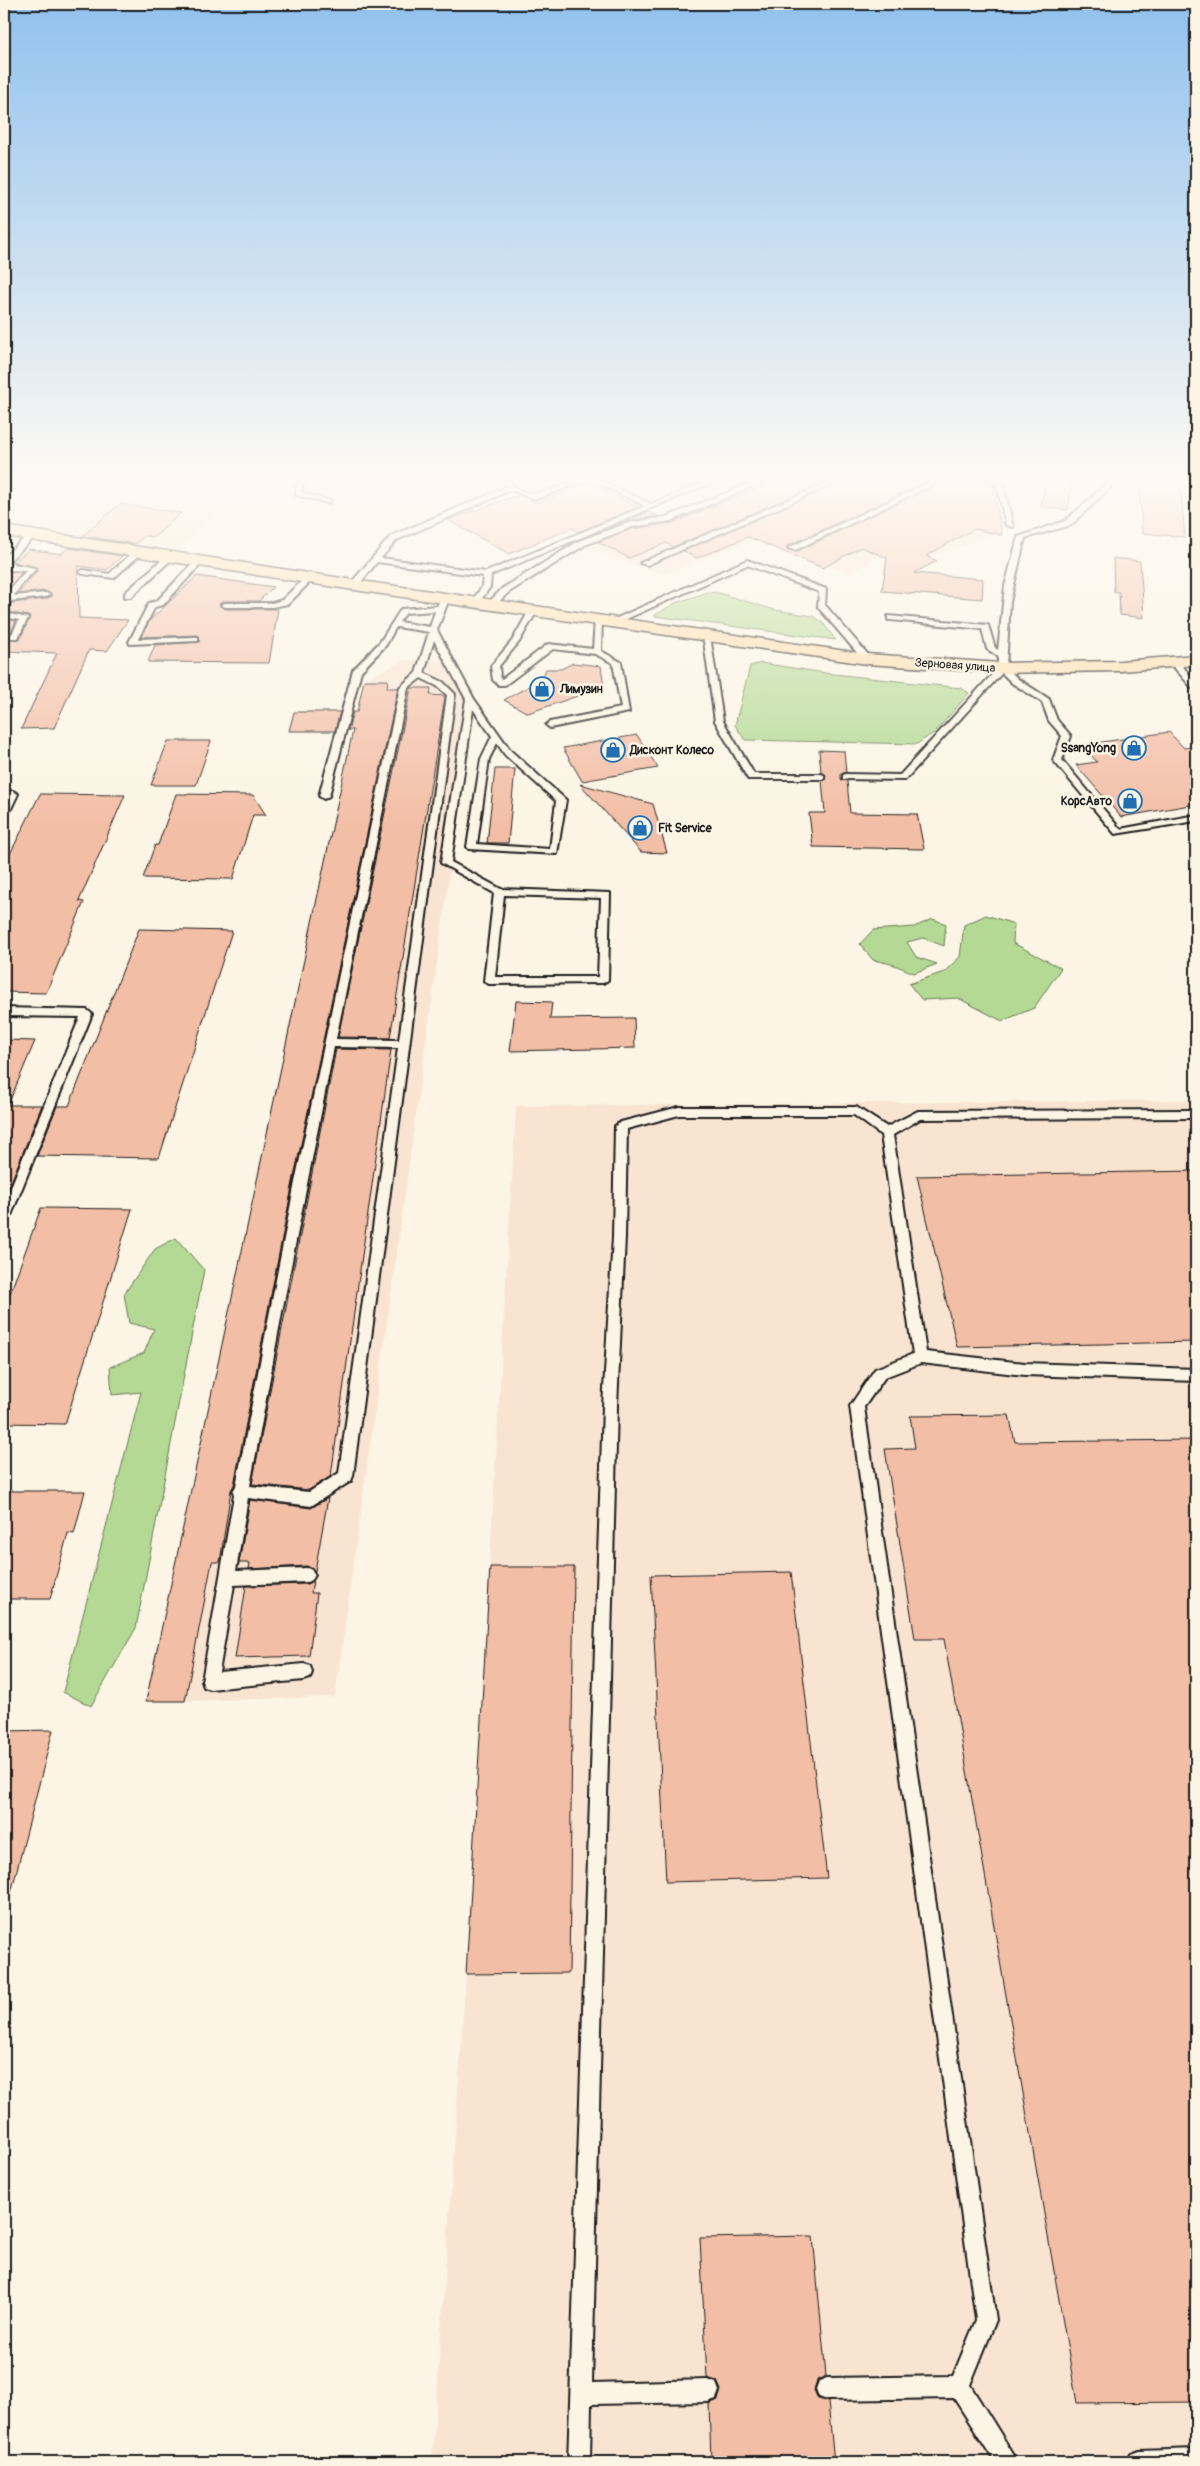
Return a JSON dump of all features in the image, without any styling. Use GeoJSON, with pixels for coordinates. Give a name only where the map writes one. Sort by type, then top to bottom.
{"type":"FeatureCollection","features":[{"type":"Feature","properties":{"kind":"main road","name":"Зерновая улица"},"geometry":{"type":"LineString","coordinates":[[408,596],[442,603],[483,603],[867,659],[1002,661],[1121,666],[1196,660]]}},
{"type":"Feature","properties":{"kind":"lane"},"geometry":{"type":"LineString","coordinates":[[4,607],[12,596]]}},
{"type":"Feature","properties":{"kind":"lane"},"geometry":{"type":"LineString","coordinates":[[10,599],[36,596]]}},
{"type":"Feature","properties":{"kind":"lane"},"geometry":{"type":"LineString","coordinates":[[166,596],[152,606],[133,642],[195,639]]}},
{"type":"Feature","properties":{"kind":"lane"},"geometry":{"type":"LineString","coordinates":[[225,605],[272,604],[285,602],[291,596]]}},
{"type":"Feature","properties":{"kind":"lane"},"geometry":{"type":"LineString","coordinates":[[483,603],[484,596]]}},
{"type":"Feature","properties":{"kind":"lane"},"geometry":{"type":"LineString","coordinates":[[483,603],[495,596]]}},
{"type":"Feature","properties":{"kind":"lane"},"geometry":{"type":"LineString","coordinates":[[598,652],[606,622],[667,596]]}},
{"type":"Feature","properties":{"kind":"lane"},"geometry":{"type":"LineString","coordinates":[[822,596],[821,605],[867,659]]}},
{"type":"Feature","properties":{"kind":"lane"},"geometry":{"type":"LineString","coordinates":[[846,777],[902,778],[1002,661],[1003,617],[1006,596]]}},
{"type":"Feature","properties":{"kind":"lane"},"geometry":{"type":"LineString","coordinates":[[324,796],[357,670],[383,643],[404,611],[442,603]]}},
{"type":"Feature","properties":{"kind":"lane"},"geometry":{"type":"LineString","coordinates":[[304,1672],[210,1681],[240,1491],[404,687],[420,674],[442,603]]}},
{"type":"Feature","properties":{"kind":"lane"},"geometry":{"type":"LineString","coordinates":[[533,610],[515,642],[495,666],[496,678],[502,683],[551,646],[598,652],[617,662],[626,710],[550,725]]}},
{"type":"Feature","properties":{"kind":"lane"},"geometry":{"type":"LineString","coordinates":[[4,615],[24,618],[15,636],[4,636]]}},
{"type":"Feature","properties":{"kind":"lane"},"geometry":{"type":"LineString","coordinates":[[891,618],[985,627],[991,649],[1002,661],[1015,681],[1046,701],[1053,721],[1067,736],[1057,760],[1118,832],[1196,818]]}},
{"type":"Feature","properties":{"kind":"lane"},"geometry":{"type":"LineString","coordinates":[[394,624],[433,630]]}},
{"type":"Feature","properties":{"kind":"lane"},"geometry":{"type":"LineString","coordinates":[[433,630],[470,699],[508,753],[561,800],[554,852],[472,847],[485,759],[496,736]]}},
{"type":"Feature","properties":{"kind":"lane"},"geometry":{"type":"LineString","coordinates":[[706,636],[719,721],[751,777],[822,777]]}},
{"type":"Feature","properties":{"kind":"lane"},"geometry":{"type":"LineString","coordinates":[[1175,663],[1196,687]]}},
{"type":"Feature","properties":{"kind":"lane"},"geometry":{"type":"LineString","coordinates":[[240,1491],[311,1499],[346,1476],[451,694],[440,684],[420,674]]}},
{"type":"Feature","properties":{"kind":"lane"},"geometry":{"type":"LineString","coordinates":[[470,699],[446,863],[499,892],[606,895],[603,980],[489,981],[499,892]]}},
{"type":"Feature","properties":{"kind":"lane"},"geometry":{"type":"LineString","coordinates":[[4,795],[13,794],[4,813]]}},
{"type":"Feature","properties":{"kind":"lane"},"geometry":{"type":"LineString","coordinates":[[4,1012],[87,1014],[4,1218]]}},
{"type":"Feature","properties":{"kind":"lane"},"geometry":{"type":"LineString","coordinates":[[330,1043],[405,1044]]}},
{"type":"Feature","properties":{"kind":"lane"},"geometry":{"type":"LineString","coordinates":[[578,2462],[610,1406],[619,1237],[621,1126],[679,1111],[856,1111],[886,1134],[920,1357]]}},
{"type":"Feature","properties":{"kind":"lane"},"geometry":{"type":"LineString","coordinates":[[886,1134],[918,1115],[1196,1114]]}},
{"type":"Feature","properties":{"kind":"lane"},"geometry":{"type":"LineString","coordinates":[[959,2387],[986,2320],[856,1406],[880,1373],[920,1357],[1025,1369],[1196,1375]]}},
{"type":"Feature","properties":{"kind":"lane"},"geometry":{"type":"LineString","coordinates":[[226,1578],[307,1575]]}},
{"type":"Feature","properties":{"kind":"lane"},"geometry":{"type":"LineString","coordinates":[[827,2389],[959,2387]]}},
{"type":"Feature","properties":{"kind":"lane"},"geometry":{"type":"LineString","coordinates":[[959,2387],[1007,2462]]}},
{"type":"Feature","properties":{"kind":"lane"},"geometry":{"type":"LineString","coordinates":[[580,2394],[708,2391]]}},
{"type":"Feature","properties":{"kind":"lane"},"geometry":{"type":"LineString","coordinates":[[1139,2462],[1196,2460]]}},
{"type":"Feature","properties":{"kind":"shaded area"},"geometry":{"type":"Polygon","coordinates":[[[404,660],[444,661],[475,690],[335,1697],[185,1701],[288,1033],[364,680],[404,660]]]}},
{"type":"Feature","properties":{"kind":"shaded area"},"geometry":{"type":"Polygon","coordinates":[[[1196,1100],[1196,2462],[432,2462],[466,1974],[516,1106],[1196,1100]]]}},
{"type":"Feature","properties":{"kind":"green space"},"geometry":{"type":"Polygon","coordinates":[[[696,596],[729,596],[775,610],[813,616],[822,622],[836,640],[654,616],[675,603],[696,596]]]}},
{"type":"Feature","properties":{"kind":"green space"},"geometry":{"type":"Polygon","coordinates":[[[761,663],[825,673],[961,688],[969,693],[935,732],[917,744],[745,740],[735,725],[750,666],[761,663]]]}},
{"type":"Feature","properties":{"kind":"green space"},"geometry":{"type":"Polygon","coordinates":[[[986,915],[1014,924],[1013,943],[1061,968],[1034,1008],[1002,1021],[958,998],[922,1000],[909,984],[944,972],[960,957],[964,925],[986,915]]]}},
{"type":"Feature","properties":{"kind":"green space"},"geometry":{"type":"Polygon","coordinates":[[[933,919],[946,924],[944,946],[923,938],[907,942],[916,957],[937,964],[914,973],[892,964],[873,960],[860,944],[873,930],[914,927],[933,919]]]}},
{"type":"Feature","properties":{"kind":"green space"},"geometry":{"type":"Polygon","coordinates":[[[176,1238],[204,1270],[136,1628],[91,1706],[63,1692],[141,1392],[112,1395],[110,1367],[144,1353],[154,1329],[129,1323],[124,1294],[155,1249],[176,1238]]]}},
{"type":"Feature","properties":{"kind":"building"},"geometry":{"type":"Polygon","coordinates":[[[52,596],[79,596],[79,618],[128,620],[107,651],[89,650],[54,728],[21,729],[57,653],[4,651],[4,640],[20,639],[30,617],[4,611],[9,610],[12,603],[46,599],[52,596]]]}},
{"type":"Feature","properties":{"kind":"building"},"geometry":{"type":"Polygon","coordinates":[[[176,596],[264,596],[259,601],[225,601],[219,604],[225,609],[278,609],[269,663],[148,662],[155,645],[199,642],[198,635],[141,637],[150,620],[176,596]]]}},
{"type":"Feature","properties":{"kind":"building"},"geometry":{"type":"Polygon","coordinates":[[[946,596],[982,596],[982,599],[946,596]]]}},
{"type":"Feature","properties":{"kind":"building"},"geometry":{"type":"Polygon","coordinates":[[[1119,596],[1142,596],[1144,618],[1120,615],[1119,596]]]}},
{"type":"Feature","properties":{"kind":"building"},"geometry":{"type":"Polygon","coordinates":[[[4,619],[16,621],[11,632],[4,632],[4,619]]]}},
{"type":"Feature","properties":{"kind":"building"},"geometry":{"type":"Polygon","coordinates":[[[573,663],[601,666],[604,687],[528,713],[504,700],[542,679],[546,669],[561,669],[573,663]]]}},
{"type":"Feature","properties":{"kind":"building"},"geometry":{"type":"Polygon","coordinates":[[[364,680],[388,680],[387,688],[398,688],[293,1182],[234,1485],[231,1490],[220,1562],[212,1562],[185,1701],[146,1701],[353,730],[348,730],[353,712],[357,712],[364,680]]]}},
{"type":"Feature","properties":{"kind":"building"},"geometry":{"type":"Polygon","coordinates":[[[411,688],[431,688],[430,695],[445,696],[390,1038],[338,1037],[411,688]]]}},
{"type":"Feature","properties":{"kind":"building"},"geometry":{"type":"Polygon","coordinates":[[[294,712],[340,712],[335,731],[289,731],[294,712]]]}},
{"type":"Feature","properties":{"kind":"building"},"geometry":{"type":"Polygon","coordinates":[[[1169,732],[1184,748],[1196,746],[1196,804],[1121,817],[1076,765],[1097,762],[1082,745],[1169,732]]]}},
{"type":"Feature","properties":{"kind":"building"},"geometry":{"type":"Polygon","coordinates":[[[637,735],[658,768],[582,781],[563,748],[637,735]]]}},
{"type":"Feature","properties":{"kind":"building"},"geometry":{"type":"Polygon","coordinates":[[[168,741],[211,741],[196,785],[151,785],[168,741]]]}},
{"type":"Feature","properties":{"kind":"building"},"geometry":{"type":"Polygon","coordinates":[[[819,750],[844,751],[846,772],[841,774],[841,779],[847,781],[850,813],[917,814],[924,849],[813,847],[809,813],[825,813],[822,781],[825,780],[826,775],[821,772],[819,750]]]}},
{"type":"Feature","properties":{"kind":"building"},"geometry":{"type":"Polygon","coordinates":[[[495,769],[515,769],[508,843],[487,843],[495,769]]]}},
{"type":"Feature","properties":{"kind":"building","name":"Fit Service"},"geometry":{"type":"Polygon","coordinates":[[[580,784],[653,804],[667,853],[641,852],[580,784]]]}},
{"type":"Feature","properties":{"kind":"building"},"geometry":{"type":"Polygon","coordinates":[[[40,794],[125,795],[79,901],[84,902],[46,993],[4,992],[4,866],[40,794]]]}},
{"type":"Feature","properties":{"kind":"building"},"geometry":{"type":"Polygon","coordinates":[[[176,794],[253,795],[266,815],[253,815],[233,879],[143,878],[155,845],[158,845],[176,794]]]}},
{"type":"Feature","properties":{"kind":"building"},"geometry":{"type":"Polygon","coordinates":[[[139,929],[232,931],[159,1158],[37,1156],[57,1106],[69,1106],[139,929]]]}},
{"type":"Feature","properties":{"kind":"building"},"geometry":{"type":"Polygon","coordinates":[[[516,1001],[552,1002],[550,1019],[634,1018],[635,1048],[510,1051],[516,1001]]]}},
{"type":"Feature","properties":{"kind":"building"},"geometry":{"type":"Polygon","coordinates":[[[4,1040],[35,1041],[8,1105],[42,1105],[5,1197],[4,1040]]]}},
{"type":"Feature","properties":{"kind":"building"},"geometry":{"type":"Polygon","coordinates":[[[336,1049],[391,1050],[331,1476],[309,1490],[252,1484],[336,1049]]]}},
{"type":"Feature","properties":{"kind":"building"},"geometry":{"type":"Polygon","coordinates":[[[1196,1171],[1196,1342],[957,1347],[917,1176],[1196,1171]]]}},
{"type":"Feature","properties":{"kind":"building"},"geometry":{"type":"Polygon","coordinates":[[[41,1208],[132,1209],[65,1424],[4,1423],[4,1310],[41,1208]]]}},
{"type":"Feature","properties":{"kind":"building"},"geometry":{"type":"Polygon","coordinates":[[[1009,1415],[1015,1442],[1196,1440],[1196,2402],[1077,2403],[944,1639],[915,1639],[885,1449],[915,1448],[910,1416],[1009,1415]]]}},
{"type":"Feature","properties":{"kind":"building"},"geometry":{"type":"Polygon","coordinates":[[[4,1491],[85,1491],[74,1534],[68,1533],[50,1599],[4,1599],[4,1491]]]}},
{"type":"Feature","properties":{"kind":"building"},"geometry":{"type":"Polygon","coordinates":[[[328,1498],[315,1571],[307,1566],[249,1569],[250,1563],[239,1563],[250,1500],[311,1508],[328,1498]]]}},
{"type":"Feature","properties":{"kind":"building"},"geometry":{"type":"Polygon","coordinates":[[[490,1567],[574,1567],[569,1973],[466,1974],[490,1567]]]}},
{"type":"Feature","properties":{"kind":"building"},"geometry":{"type":"Polygon","coordinates":[[[791,1572],[827,1878],[666,1882],[651,1575],[791,1572]]]}},
{"type":"Feature","properties":{"kind":"building"},"geometry":{"type":"Polygon","coordinates":[[[313,1581],[311,1593],[317,1593],[309,1656],[235,1658],[246,1586],[307,1584],[313,1581]]]}},
{"type":"Feature","properties":{"kind":"building"},"geometry":{"type":"Polygon","coordinates":[[[53,1730],[11,1893],[4,1892],[4,1731],[53,1730]]]}},
{"type":"Feature","properties":{"kind":"building"},"geometry":{"type":"Polygon","coordinates":[[[813,2236],[826,2376],[817,2380],[814,2390],[818,2399],[828,2402],[834,2462],[711,2462],[709,2404],[718,2400],[721,2390],[717,2381],[707,2378],[700,2238],[813,2236]]]}},
{"type":"Feature","properties":{"kind":"place","name":"Лимузин"},"geometry":{"type":"Point","coordinates":[542,689]}},
{"type":"Feature","properties":{"kind":"place","name":"SsangYong"},"geometry":{"type":"Point","coordinates":[1134,748]}},
{"type":"Feature","properties":{"kind":"place","name":"Дисконт Колесо"},"geometry":{"type":"Point","coordinates":[613,750]}},
{"type":"Feature","properties":{"kind":"place","name":"КорсАвто"},"geometry":{"type":"Point","coordinates":[1130,801]}},
{"type":"Feature","properties":{"kind":"place","name":"Fit Service"},"geometry":{"type":"Point","coordinates":[640,828]}}]}
